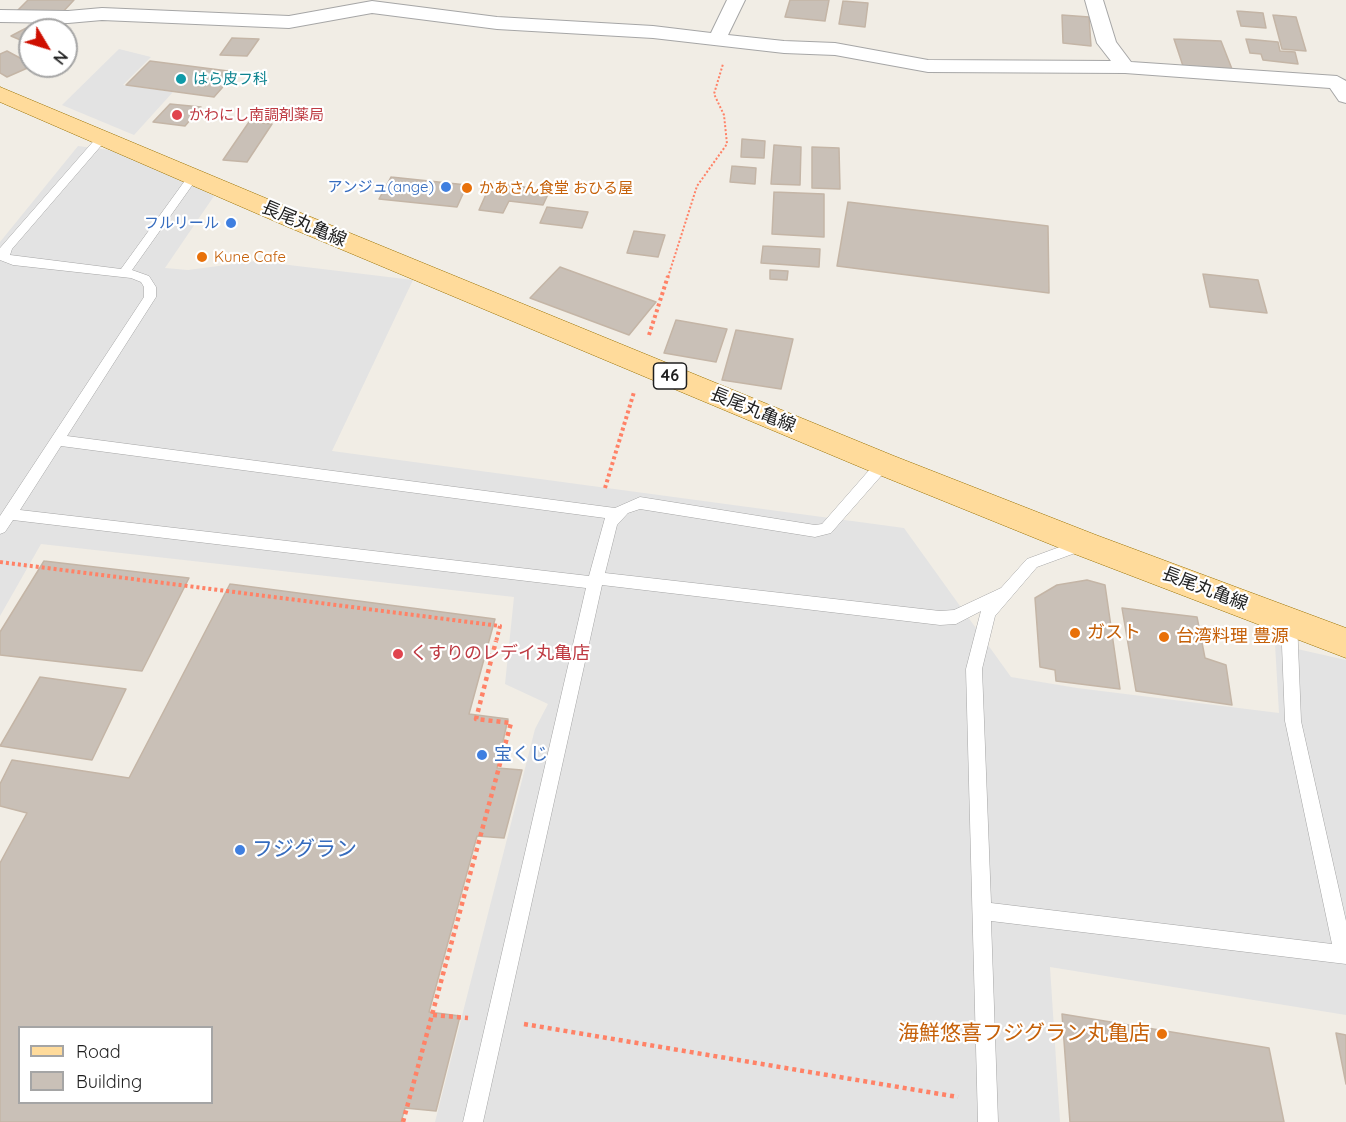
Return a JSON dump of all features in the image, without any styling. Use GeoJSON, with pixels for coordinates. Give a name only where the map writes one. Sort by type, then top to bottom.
{"type":"FeatureCollection","features":[{"type":"Feature","properties":{"kind":"main road","name":"長尾丸亀線"},"geometry":{"type":"LineString","coordinates":[[0,94],[193,177],[883,464],[1084,544],[1346,643]]}},
{"type":"Feature","properties":{"kind":"street"},"geometry":{"type":"LineString","coordinates":[[724,40],[736,0]]}},
{"type":"Feature","properties":{"kind":"street"},"geometry":{"type":"LineString","coordinates":[[1094,0],[1107,42],[1125,67]]}},
{"type":"Feature","properties":{"kind":"street"},"geometry":{"type":"LineString","coordinates":[[0,16],[68,17],[102,14],[289,22],[372,7],[497,24],[653,32],[835,50],[928,66],[1125,67],[1337,82],[1346,97]]}},
{"type":"Feature","properties":{"kind":"lane"},"geometry":{"type":"LineString","coordinates":[[102,138],[3,252],[4,257],[13,261],[123,273],[145,279],[150,286],[150,297],[4,521],[595,580],[939,618],[956,617],[1010,588]]}},
{"type":"Feature","properties":{"kind":"lane"},"geometry":{"type":"LineString","coordinates":[[123,273],[193,177]]}},
{"type":"Feature","properties":{"kind":"lane"},"geometry":{"type":"LineString","coordinates":[[57,440],[617,514]]}},
{"type":"Feature","properties":{"kind":"lane"},"geometry":{"type":"LineString","coordinates":[[473,1122],[610,522],[623,509],[640,503],[815,531],[826,529],[883,464]]}},
{"type":"Feature","properties":{"kind":"lane"},"geometry":{"type":"LineString","coordinates":[[988,1122],[974,669],[988,613],[1032,563],[1084,544]]}},
{"type":"Feature","properties":{"kind":"lane"},"geometry":{"type":"LineString","coordinates":[[982,911],[1344,955],[1293,721],[1289,620]]}},
{"type":"Feature","properties":{"kind":"path"},"geometry":{"type":"LineString","coordinates":[[598,512],[636,386],[648,367],[649,335],[698,186],[728,144],[724,115],[714,94],[724,40]]}},
{"type":"Feature","properties":{"kind":"path"},"geometry":{"type":"LineString","coordinates":[[0,562],[500,626],[476,719],[511,723],[403,1122]]}},
{"type":"Feature","properties":{"kind":"path"},"geometry":{"type":"LineString","coordinates":[[433,1015],[471,1019]]}},
{"type":"Feature","properties":{"kind":"path"},"geometry":{"type":"LineString","coordinates":[[519,1023],[959,1097]]}},
{"type":"Feature","properties":{"kind":"shaded area"},"geometry":{"type":"Polygon","coordinates":[[[119,49],[151,57],[123,85],[173,92],[134,135],[62,105],[119,49]]]}},
{"type":"Feature","properties":{"kind":"shaded area"},"geometry":{"type":"Polygon","coordinates":[[[78,146],[117,151],[141,159],[214,196],[165,268],[188,270],[256,261],[413,280],[332,451],[904,528],[1011,677],[1077,688],[1279,713],[1275,644],[1346,660],[1346,1015],[1050,967],[1060,1122],[435,1122],[535,729],[548,704],[505,684],[514,597],[41,544],[0,616],[0,242],[78,146]]]}},
{"type":"Feature","properties":{"kind":"building"},"geometry":{"type":"Polygon","coordinates":[[[28,0],[74,0],[61,14],[17,11],[28,0]]]}},
{"type":"Feature","properties":{"kind":"building"},"geometry":{"type":"Polygon","coordinates":[[[790,0],[829,0],[825,21],[785,17],[790,0]]]}},
{"type":"Feature","properties":{"kind":"building"},"geometry":{"type":"Polygon","coordinates":[[[843,1],[868,3],[865,27],[839,24],[843,1]]]}},
{"type":"Feature","properties":{"kind":"building"},"geometry":{"type":"Polygon","coordinates":[[[1237,11],[1263,13],[1266,28],[1241,26],[1237,11]]]}},
{"type":"Feature","properties":{"kind":"building"},"geometry":{"type":"Polygon","coordinates":[[[1062,15],[1089,17],[1091,46],[1063,43],[1062,15]]]}},
{"type":"Feature","properties":{"kind":"building"},"geometry":{"type":"Polygon","coordinates":[[[1273,15],[1296,17],[1306,51],[1282,49],[1273,15]]]}},
{"type":"Feature","properties":{"kind":"building"},"geometry":{"type":"Polygon","coordinates":[[[18,32],[18,39],[11,36],[18,32]]]}},
{"type":"Feature","properties":{"kind":"building"},"geometry":{"type":"Polygon","coordinates":[[[232,38],[259,39],[247,56],[220,55],[232,38]]]}},
{"type":"Feature","properties":{"kind":"building"},"geometry":{"type":"Polygon","coordinates":[[[1174,39],[1221,41],[1232,69],[1183,66],[1174,39]]]}},
{"type":"Feature","properties":{"kind":"building"},"geometry":{"type":"Polygon","coordinates":[[[1246,39],[1278,42],[1280,51],[1295,52],[1298,64],[1263,60],[1261,54],[1250,53],[1246,39]]]}},
{"type":"Feature","properties":{"kind":"building"},"geometry":{"type":"Polygon","coordinates":[[[7,51],[18,57],[18,72],[7,77],[0,73],[0,54],[7,51]]]}},
{"type":"Feature","properties":{"kind":"building","name":"はら皮フ科"},"geometry":{"type":"Polygon","coordinates":[[[150,61],[236,72],[214,97],[126,85],[150,61]]]}},
{"type":"Feature","properties":{"kind":"building","name":"かわにし南調剤薬局"},"geometry":{"type":"Polygon","coordinates":[[[170,104],[201,107],[185,126],[153,122],[170,104]]]}},
{"type":"Feature","properties":{"kind":"building"},"geometry":{"type":"Polygon","coordinates":[[[249,122],[272,124],[247,162],[223,160],[249,122]]]}},
{"type":"Feature","properties":{"kind":"building"},"geometry":{"type":"Polygon","coordinates":[[[742,139],[765,141],[764,158],[741,157],[742,139]]]}},
{"type":"Feature","properties":{"kind":"building"},"geometry":{"type":"Polygon","coordinates":[[[774,145],[801,147],[800,185],[771,184],[774,145]]]}},
{"type":"Feature","properties":{"kind":"building"},"geometry":{"type":"Polygon","coordinates":[[[812,147],[839,148],[840,189],[812,188],[812,147]]]}},
{"type":"Feature","properties":{"kind":"building"},"geometry":{"type":"Polygon","coordinates":[[[732,166],[756,168],[755,184],[730,182],[732,166]]]}},
{"type":"Feature","properties":{"kind":"building"},"geometry":{"type":"Polygon","coordinates":[[[391,177],[467,185],[457,207],[379,199],[391,177]]]}},
{"type":"Feature","properties":{"kind":"building"},"geometry":{"type":"Polygon","coordinates":[[[491,183],[550,190],[543,205],[509,201],[503,213],[479,210],[491,183]]]}},
{"type":"Feature","properties":{"kind":"building"},"geometry":{"type":"Polygon","coordinates":[[[774,192],[824,194],[824,237],[772,234],[774,192]]]}},
{"type":"Feature","properties":{"kind":"building"},"geometry":{"type":"Polygon","coordinates":[[[848,202],[1048,226],[1049,293],[837,266],[848,202]]]}},
{"type":"Feature","properties":{"kind":"building"},"geometry":{"type":"Polygon","coordinates":[[[547,207],[588,212],[582,228],[540,223],[547,207]]]}},
{"type":"Feature","properties":{"kind":"building"},"geometry":{"type":"Polygon","coordinates":[[[634,231],[665,235],[658,257],[627,253],[634,231]]]}},
{"type":"Feature","properties":{"kind":"building"},"geometry":{"type":"Polygon","coordinates":[[[763,246],[820,249],[819,267],[761,263],[763,246]]]}},
{"type":"Feature","properties":{"kind":"building"},"geometry":{"type":"Polygon","coordinates":[[[560,267],[656,302],[629,335],[530,298],[560,267]]]}},
{"type":"Feature","properties":{"kind":"building"},"geometry":{"type":"Polygon","coordinates":[[[770,270],[788,271],[787,280],[770,279],[770,270]]]}},
{"type":"Feature","properties":{"kind":"building"},"geometry":{"type":"Polygon","coordinates":[[[1203,274],[1258,280],[1267,313],[1210,307],[1203,274]]]}},
{"type":"Feature","properties":{"kind":"building"},"geometry":{"type":"Polygon","coordinates":[[[676,320],[727,329],[716,362],[664,353],[676,320]]]}},
{"type":"Feature","properties":{"kind":"building"},"geometry":{"type":"Polygon","coordinates":[[[736,330],[793,339],[781,389],[722,380],[736,330]]]}},
{"type":"Feature","properties":{"kind":"building"},"geometry":{"type":"Polygon","coordinates":[[[44,561],[189,578],[142,671],[0,655],[0,632],[44,561]]]}},
{"type":"Feature","properties":{"kind":"building","name":"ガスト"},"geometry":{"type":"Polygon","coordinates":[[[1087,580],[1105,585],[1120,689],[1056,681],[1055,670],[1040,667],[1035,598],[1057,585],[1087,580]]]}},
{"type":"Feature","properties":{"kind":"building","name":"フジグラン"},"geometry":{"type":"Polygon","coordinates":[[[230,584],[495,619],[469,714],[508,719],[497,768],[522,770],[504,838],[477,836],[429,1012],[460,1016],[436,1111],[405,1108],[401,1122],[0,1122],[0,863],[27,813],[0,806],[0,784],[12,760],[129,778],[230,584]]]}},
{"type":"Feature","properties":{"kind":"building","name":"台湾料理 豊源"},"geometry":{"type":"Polygon","coordinates":[[[1122,608],[1197,617],[1205,658],[1226,665],[1232,705],[1136,691],[1122,608]]]}},
{"type":"Feature","properties":{"kind":"building"},"geometry":{"type":"Polygon","coordinates":[[[40,677],[126,689],[92,760],[0,746],[40,677]]]}},
{"type":"Feature","properties":{"kind":"building"},"geometry":{"type":"Polygon","coordinates":[[[1062,1014],[1269,1048],[1284,1122],[1070,1122],[1062,1014]]]}},
{"type":"Feature","properties":{"kind":"building"},"geometry":{"type":"Polygon","coordinates":[[[1336,1033],[1346,1035],[1346,1084],[1336,1033]]]}},
{"type":"Feature","properties":{"kind":"place","name":"はら皮フ科"},"geometry":{"type":"Point","coordinates":[181,79]}},
{"type":"Feature","properties":{"kind":"place","name":"かわにし南調剤薬局"},"geometry":{"type":"Point","coordinates":[177,115]}},
{"type":"Feature","properties":{"kind":"place","name":"アンジュ(ange)"},"geometry":{"type":"Point","coordinates":[446,187]}},
{"type":"Feature","properties":{"kind":"place","name":"かあさん食堂 おひる屋"},"geometry":{"type":"Point","coordinates":[467,188]}},
{"type":"Feature","properties":{"kind":"place","name":"フルリール"},"geometry":{"type":"Point","coordinates":[231,223]}},
{"type":"Feature","properties":{"kind":"place","name":"Kune Cafe"},"geometry":{"type":"Point","coordinates":[202,257]}},
{"type":"Feature","properties":{"kind":"place","name":"ガスト"},"geometry":{"type":"Point","coordinates":[1075,633]}},
{"type":"Feature","properties":{"kind":"place","name":"台湾料理 豊源"},"geometry":{"type":"Point","coordinates":[1164,637]}},
{"type":"Feature","properties":{"kind":"place","name":"くすりのレデイ丸亀店"},"geometry":{"type":"Point","coordinates":[398,654]}},
{"type":"Feature","properties":{"kind":"place","name":"宝くじ"},"geometry":{"type":"Point","coordinates":[482,755]}},
{"type":"Feature","properties":{"kind":"place","name":"フジグラン"},"geometry":{"type":"Point","coordinates":[240,850]}},
{"type":"Feature","properties":{"kind":"place","name":"海鮮悠喜フジグラン丸亀店"},"geometry":{"type":"Point","coordinates":[1162,1034]}}]}
